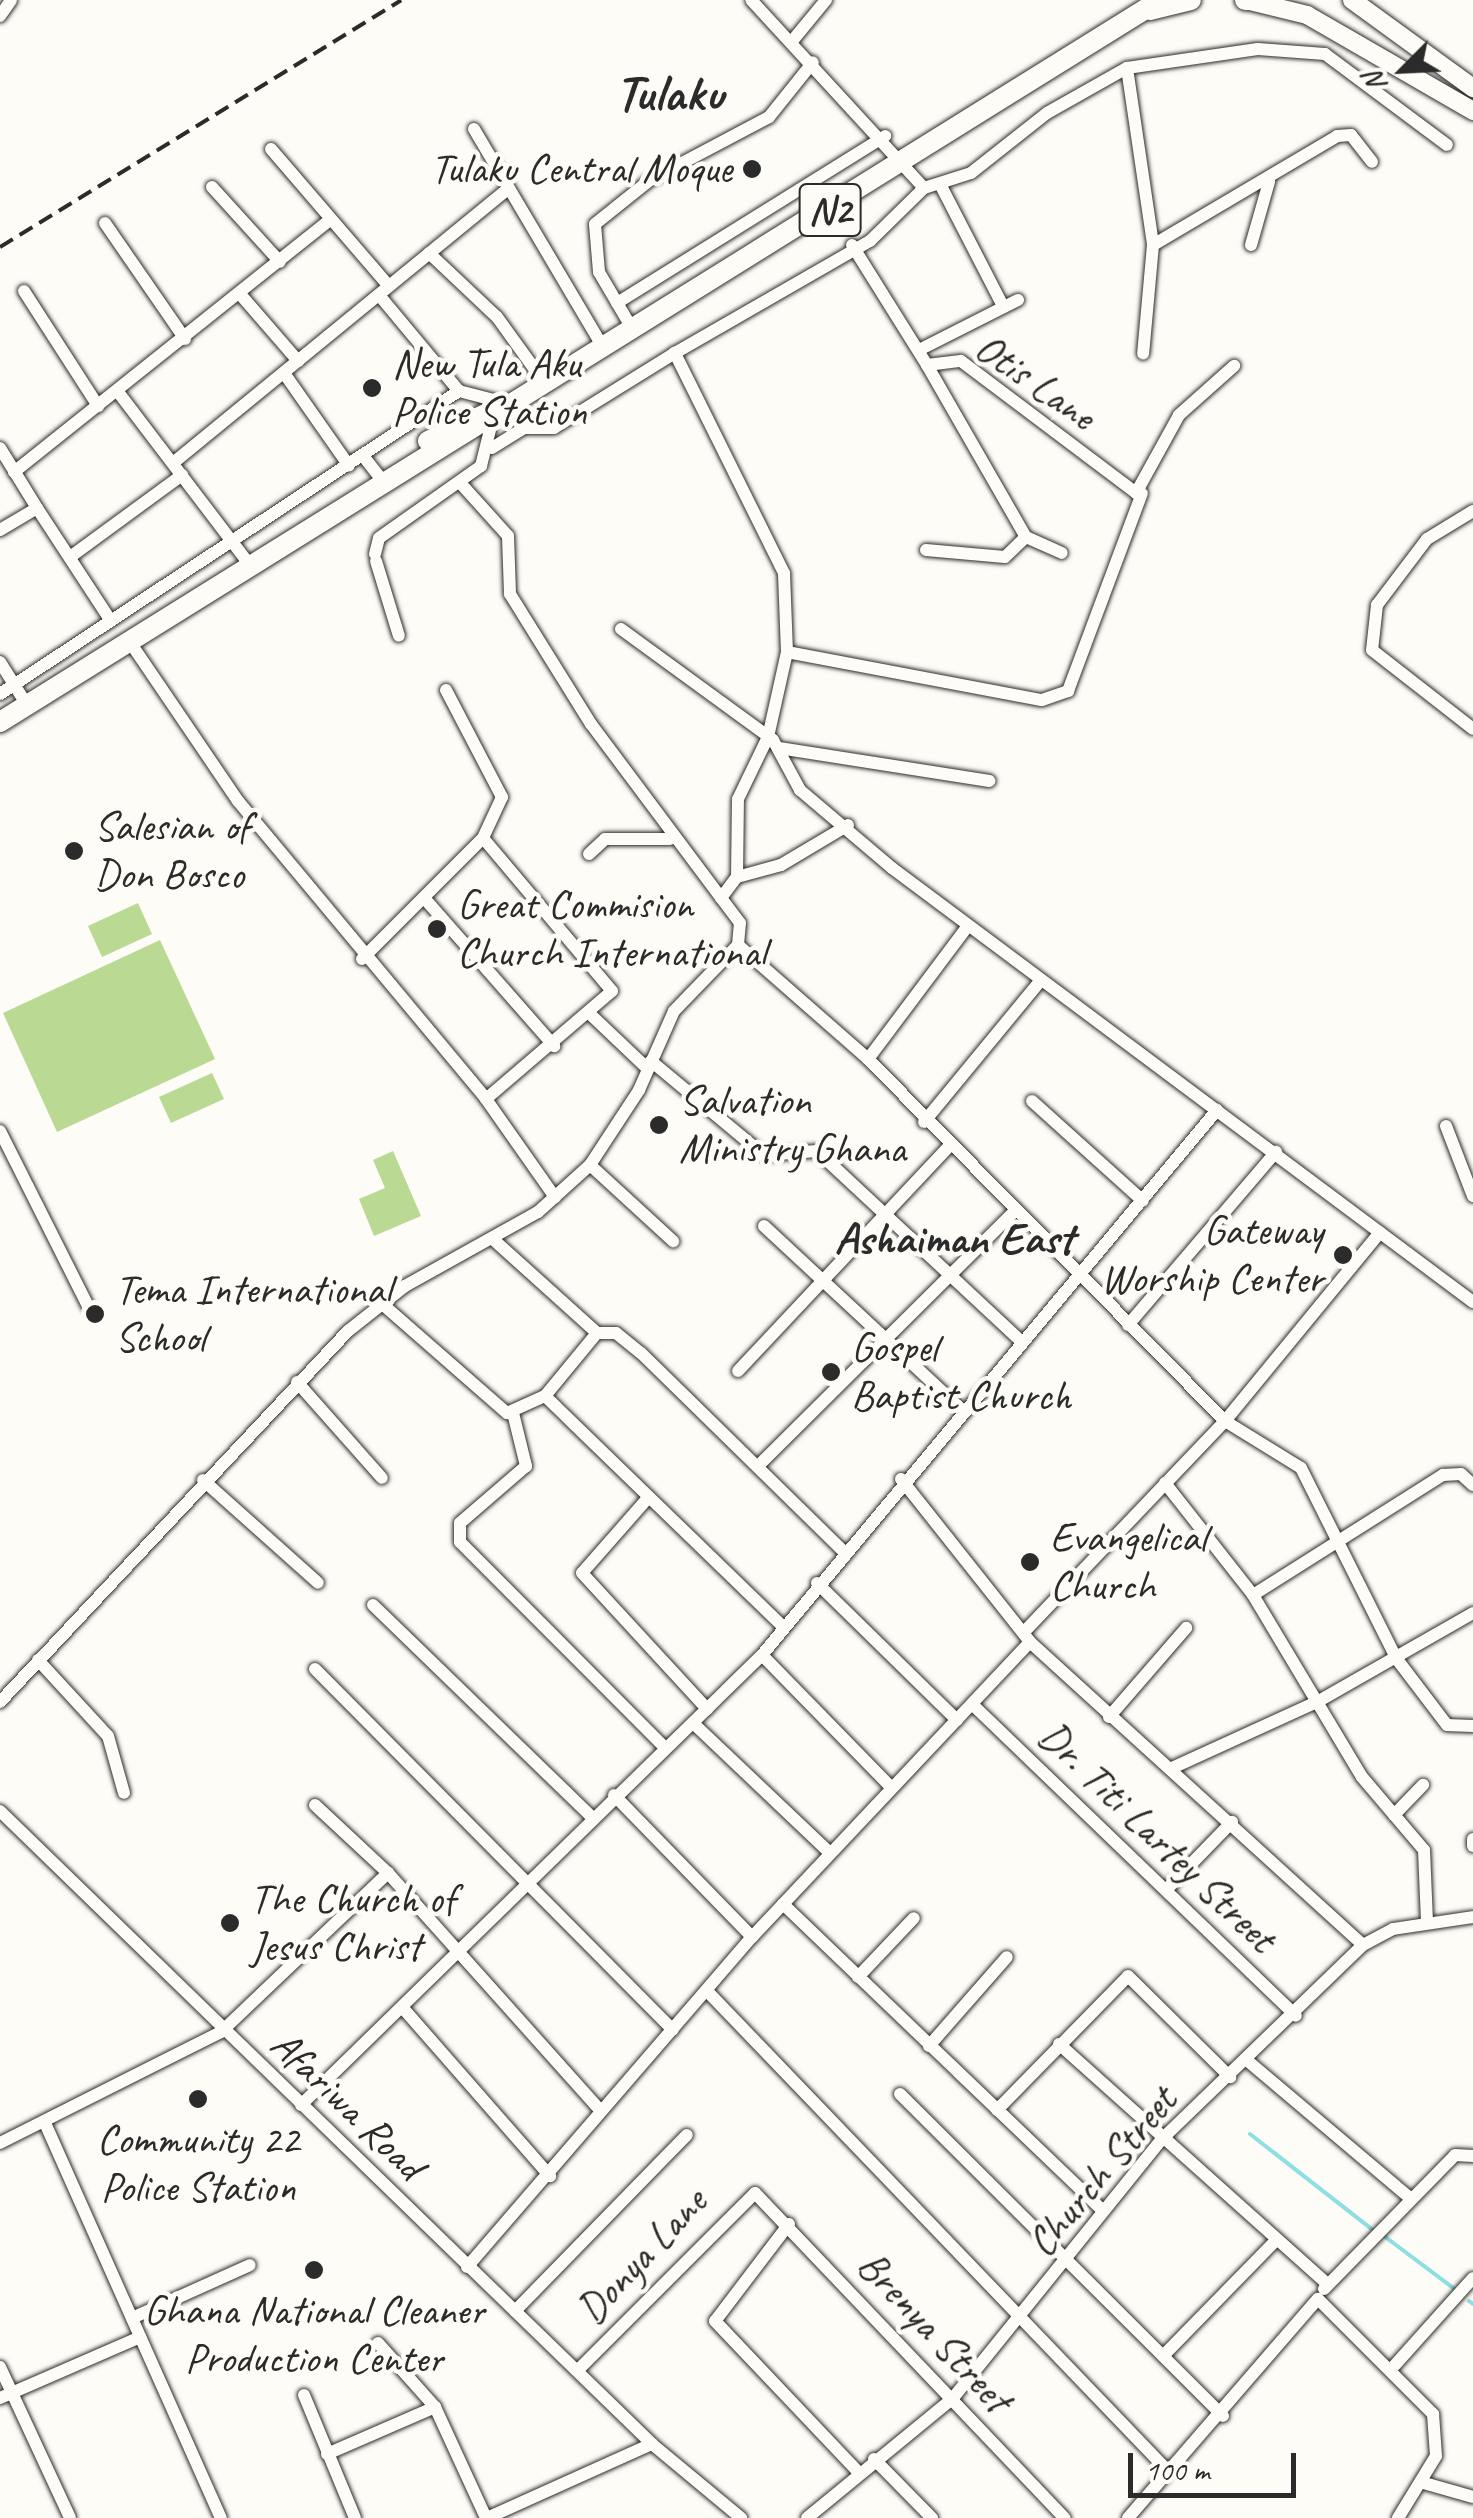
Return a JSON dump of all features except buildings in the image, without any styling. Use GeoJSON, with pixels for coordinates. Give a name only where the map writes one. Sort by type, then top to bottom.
{"type":"FeatureCollection","features":[{"type":"Feature","properties":{"kind":"highway","name":"N2"},"geometry":{"type":"LineString","coordinates":[[0,722],[384,483],[457,421],[500,411],[546,384],[1154,5],[1191,0]]}},
{"type":"Feature","properties":{"kind":"main road"},"geometry":{"type":"LineString","coordinates":[[1251,0],[1358,40],[1473,111]]}},
{"type":"Feature","properties":{"kind":"main road"},"geometry":{"type":"LineString","coordinates":[[1352,0],[1473,88]]}},
{"type":"Feature","properties":{"kind":"street"},"geometry":{"type":"LineString","coordinates":[[0,16],[11,0]]}},
{"type":"Feature","properties":{"kind":"street"},"geometry":{"type":"LineString","coordinates":[[751,0],[885,136],[908,161],[924,188]]}},
{"type":"Feature","properties":{"kind":"street"},"geometry":{"type":"LineString","coordinates":[[793,40],[826,0]]}},
{"type":"Feature","properties":{"kind":"street"},"geometry":{"type":"LineString","coordinates":[[1334,58],[1358,40]]}},
{"type":"Feature","properties":{"kind":"street"},"geometry":{"type":"LineString","coordinates":[[399,636],[376,558],[379,538],[462,486],[492,448],[524,428],[554,428],[852,245],[870,241],[924,188],[940,184],[1128,68],[1258,48],[1334,58],[1447,146]]}},
{"type":"Feature","properties":{"kind":"street"},"geometry":{"type":"LineString","coordinates":[[633,330],[594,256],[602,214],[769,117],[813,62]]}},
{"type":"Feature","properties":{"kind":"street"},"geometry":{"type":"LineString","coordinates":[[1128,68],[1153,245],[1143,354]]}},
{"type":"Feature","properties":{"kind":"street"},"geometry":{"type":"LineString","coordinates":[[474,129],[506,190],[604,349]]}},
{"type":"Feature","properties":{"kind":"street"},"geometry":{"type":"LineString","coordinates":[[1153,245],[1193,215],[1269,182],[1337,136],[1350,135],[1372,162]]}},
{"type":"Feature","properties":{"kind":"street"},"geometry":{"type":"LineString","coordinates":[[616,303],[885,136]]}},
{"type":"Feature","properties":{"kind":"street"},"geometry":{"type":"LineString","coordinates":[[271,149],[330,220],[458,391],[500,411],[492,448]]}},
{"type":"Feature","properties":{"kind":"street"},"geometry":{"type":"LineString","coordinates":[[1251,246],[1269,182]]}},
{"type":"Feature","properties":{"kind":"street"},"geometry":{"type":"LineString","coordinates":[[940,184],[1002,304]]}},
{"type":"Feature","properties":{"kind":"street"},"geometry":{"type":"LineString","coordinates":[[212,187],[280,262]]}},
{"type":"Feature","properties":{"kind":"street"},"geometry":{"type":"LineString","coordinates":[[70,558],[298,361],[506,190]]}},
{"type":"Feature","properties":{"kind":"street"},"geometry":{"type":"LineString","coordinates":[[14,472],[330,220]]}},
{"type":"Feature","properties":{"kind":"street"},"geometry":{"type":"LineString","coordinates":[[105,223],[185,339]]}},
{"type":"Feature","properties":{"kind":"street","name":"Otis Lane"},"geometry":{"type":"LineString","coordinates":[[852,245],[927,365],[962,361],[1142,493]]}},
{"type":"Feature","properties":{"kind":"street"},"geometry":{"type":"LineString","coordinates":[[429,253],[498,317],[546,384]]}},
{"type":"Feature","properties":{"kind":"street"},"geometry":{"type":"LineString","coordinates":[[24,291],[98,406]]}},
{"type":"Feature","properties":{"kind":"street"},"geometry":{"type":"LineString","coordinates":[[240,294],[298,361]]}},
{"type":"Feature","properties":{"kind":"street"},"geometry":{"type":"LineString","coordinates":[[919,350],[1002,304],[1018,300]]}},
{"type":"Feature","properties":{"kind":"street"},"geometry":{"type":"LineString","coordinates":[[674,353],[780,551],[786,652],[768,737],[738,799],[737,877],[722,898]]}},
{"type":"Feature","properties":{"kind":"street"},"geometry":{"type":"LineString","coordinates":[[927,365],[1026,537],[1062,553]]}},
{"type":"Feature","properties":{"kind":"street"},"geometry":{"type":"LineString","coordinates":[[786,652],[1042,700],[1068,691],[1142,493],[1178,415],[1234,366]]}},
{"type":"Feature","properties":{"kind":"street"},"geometry":{"type":"LineString","coordinates":[[284,374],[349,466]]}},
{"type":"Feature","properties":{"kind":"street"},"geometry":{"type":"LineString","coordinates":[[0,694],[229,538],[349,466],[458,391]]}},
{"type":"Feature","properties":{"kind":"street"},"geometry":{"type":"LineString","coordinates":[[118,392],[250,566]]}},
{"type":"Feature","properties":{"kind":"street"},"geometry":{"type":"LineString","coordinates":[[0,448],[112,621]]}},
{"type":"Feature","properties":{"kind":"street"},"geometry":{"type":"LineString","coordinates":[[364,456],[384,483]]}},
{"type":"Feature","properties":{"kind":"street"},"geometry":{"type":"LineString","coordinates":[[0,1702],[203,1480],[380,1302],[495,1241],[590,1165],[650,1065],[674,1011],[738,944],[740,924],[670,839],[510,594],[512,544],[462,486]]}},
{"type":"Feature","properties":{"kind":"street"},"geometry":{"type":"LineString","coordinates":[[0,530],[37,508]]}},
{"type":"Feature","properties":{"kind":"street"},"geometry":{"type":"LineString","coordinates":[[1473,511],[1427,540],[1378,606],[1372,650],[1473,729]]}},
{"type":"Feature","properties":{"kind":"street"},"geometry":{"type":"LineString","coordinates":[[926,550],[1005,557],[1021,552],[1026,537]]}},
{"type":"Feature","properties":{"kind":"street"},"geometry":{"type":"LineString","coordinates":[[621,629],[768,737],[779,748],[800,790],[968,926],[1473,1302]]}},
{"type":"Feature","properties":{"kind":"street"},"geometry":{"type":"LineString","coordinates":[[130,642],[362,959],[486,1098],[555,1196]]}},
{"type":"Feature","properties":{"kind":"street"},"geometry":{"type":"LineString","coordinates":[[0,662],[28,705]]}},
{"type":"Feature","properties":{"kind":"street"},"geometry":{"type":"LineString","coordinates":[[362,959],[483,838],[502,797],[446,690]]}},
{"type":"Feature","properties":{"kind":"street"},"geometry":{"type":"LineString","coordinates":[[779,748],[989,781]]}},
{"type":"Feature","properties":{"kind":"street"},"geometry":{"type":"LineString","coordinates":[[737,877],[781,865],[848,825]]}},
{"type":"Feature","properties":{"kind":"street"},"geometry":{"type":"LineString","coordinates":[[483,838],[610,985],[590,1014],[486,1098]]}},
{"type":"Feature","properties":{"kind":"street"},"geometry":{"type":"LineString","coordinates":[[589,854],[605,839],[670,839]]}},
{"type":"Feature","properties":{"kind":"street"},"geometry":{"type":"LineString","coordinates":[[425,899],[554,1046]]}},
{"type":"Feature","properties":{"kind":"street"},"geometry":{"type":"LineString","coordinates":[[868,1059],[968,926]]}},
{"type":"Feature","properties":{"kind":"street"},"geometry":{"type":"LineString","coordinates":[[738,944],[868,1059],[924,1122],[1225,1420],[1301,1468],[1396,1658],[1448,1725],[1473,1726]]}},
{"type":"Feature","properties":{"kind":"street"},"geometry":{"type":"LineString","coordinates":[[924,1122],[1041,980]]}},
{"type":"Feature","properties":{"kind":"street"},"geometry":{"type":"LineString","coordinates":[[590,1014],[764,1155],[817,1151],[1020,1340]]}},
{"type":"Feature","properties":{"kind":"street"},"geometry":{"type":"LineString","coordinates":[[1032,1101],[1142,1201]]}},
{"type":"Feature","properties":{"kind":"street"},"geometry":{"type":"LineString","coordinates":[[301,2105],[614,1795],[762,1655],[901,1479],[1217,1110]]}},
{"type":"Feature","properties":{"kind":"street"},"geometry":{"type":"LineString","coordinates":[[1446,1126],[1473,1196]]}},
{"type":"Feature","properties":{"kind":"street"},"geometry":{"type":"LineString","coordinates":[[0,1131],[88,1306]]}},
{"type":"Feature","properties":{"kind":"street"},"geometry":{"type":"LineString","coordinates":[[738,1371],[949,1146]]}},
{"type":"Feature","properties":{"kind":"street"},"geometry":{"type":"LineString","coordinates":[[1128,1325],[1276,1152]]}},
{"type":"Feature","properties":{"kind":"street"},"geometry":{"type":"LineString","coordinates":[[590,1165],[673,1241]]}},
{"type":"Feature","properties":{"kind":"street"},"geometry":{"type":"LineString","coordinates":[[758,1466],[888,1346],[1014,1211]]}},
{"type":"Feature","properties":{"kind":"street"},"geometry":{"type":"LineString","coordinates":[[764,1226],[888,1346],[961,1409]]}},
{"type":"Feature","properties":{"kind":"street"},"geometry":{"type":"LineString","coordinates":[[467,2266],[550,2176],[601,2110],[752,1937],[973,1705],[1027,1637],[1225,1420],[1380,1232]]}},
{"type":"Feature","properties":{"kind":"street"},"geometry":{"type":"LineString","coordinates":[[495,1241],[597,1333],[616,1334],[641,1353],[842,1551]]}},
{"type":"Feature","properties":{"kind":"street"},"geometry":{"type":"LineString","coordinates":[[380,1302],[466,1383],[514,1413],[526,1466],[460,1522],[460,1542],[665,1748]]}},
{"type":"Feature","properties":{"kind":"street"},"geometry":{"type":"LineString","coordinates":[[514,1413],[545,1396],[597,1333]]}},
{"type":"Feature","properties":{"kind":"street"},"geometry":{"type":"LineString","coordinates":[[298,1382],[382,1478]]}},
{"type":"Feature","properties":{"kind":"street"},"geometry":{"type":"LineString","coordinates":[[545,1396],[784,1628]]}},
{"type":"Feature","properties":{"kind":"street"},"geometry":{"type":"LineString","coordinates":[[1253,1595],[1443,1475],[1461,1474],[1473,1485]]}},
{"type":"Feature","properties":{"kind":"street"},"geometry":{"type":"LineString","coordinates":[[901,1479],[1027,1637],[1109,1717],[1232,1822],[1363,1946]]}},
{"type":"Feature","properties":{"kind":"street"},"geometry":{"type":"LineString","coordinates":[[203,1480],[318,1584]]}},
{"type":"Feature","properties":{"kind":"street"},"geometry":{"type":"LineString","coordinates":[[1165,1483],[1253,1595],[1318,1702],[1394,1815],[1428,1858],[1427,1923]]}},
{"type":"Feature","properties":{"kind":"street"},"geometry":{"type":"LineString","coordinates":[[647,1499],[582,1573],[708,1709]]}},
{"type":"Feature","properties":{"kind":"street"},"geometry":{"type":"LineString","coordinates":[[816,1583],[957,1720]]}},
{"type":"Feature","properties":{"kind":"street"},"geometry":{"type":"LineString","coordinates":[[373,1604],[592,1817]]}},
{"type":"Feature","properties":{"kind":"street"},"geometry":{"type":"LineString","coordinates":[[1172,1768],[1318,1702],[1473,1613]]}},
{"type":"Feature","properties":{"kind":"street"},"geometry":{"type":"LineString","coordinates":[[1109,1717],[1186,1628]]}},
{"type":"Feature","properties":{"kind":"street"},"geometry":{"type":"LineString","coordinates":[[762,1655],[892,1788]]}},
{"type":"Feature","properties":{"kind":"street"},"geometry":{"type":"LineString","coordinates":[[38,1660],[108,1736],[124,1793]]}},
{"type":"Feature","properties":{"kind":"street"},"geometry":{"type":"LineString","coordinates":[[315,1668],[674,2030]]}},
{"type":"Feature","properties":{"kind":"street","name":"Dr. Titi Lartey Street"},"geometry":{"type":"LineString","coordinates":[[973,1705],[1296,2016]]}},
{"type":"Feature","properties":{"kind":"street"},"geometry":{"type":"LineString","coordinates":[[693,1723],[830,1853]]}},
{"type":"Feature","properties":{"kind":"street"},"geometry":{"type":"LineString","coordinates":[[1394,1815],[1423,1785]]}},
{"type":"Feature","properties":{"kind":"street"},"geometry":{"type":"LineString","coordinates":[[614,1795],[752,1937]]}},
{"type":"Feature","properties":{"kind":"street"},"geometry":{"type":"LineString","coordinates":[[315,1805],[388,1873],[601,2110]]}},
{"type":"Feature","properties":{"kind":"street","name":"Afariwa Road"},"geometry":{"type":"LineString","coordinates":[[0,1810],[221,2032],[580,2369],[652,2444],[741,2518]]}},
{"type":"Feature","properties":{"kind":"street"},"geometry":{"type":"LineString","coordinates":[[1166,1890],[1232,1822]]}},
{"type":"Feature","properties":{"kind":"street"},"geometry":{"type":"LineString","coordinates":[[0,2143],[221,2032],[388,1873]]}},
{"type":"Feature","properties":{"kind":"street"},"geometry":{"type":"LineString","coordinates":[[783,1904],[1102,2210]]}},
{"type":"Feature","properties":{"kind":"street","name":"Church Street"},"geometry":{"type":"LineString","coordinates":[[807,2518],[874,2459],[953,2398],[1069,2261],[1102,2210],[1162,2139],[1249,2062],[1363,1946],[1427,1923],[1473,1917]]}},
{"type":"Feature","properties":{"kind":"street"},"geometry":{"type":"LineString","coordinates":[[858,1977],[914,1918]]}},
{"type":"Feature","properties":{"kind":"street"},"geometry":{"type":"LineString","coordinates":[[930,2046],[1007,1957]]}},
{"type":"Feature","properties":{"kind":"street"},"geometry":{"type":"LineString","coordinates":[[996,2110],[1119,1982],[1136,1977],[1230,2077]]}},
{"type":"Feature","properties":{"kind":"street"},"geometry":{"type":"LineString","coordinates":[[707,1991],[862,2143],[1018,2319],[1168,2471]]}},
{"type":"Feature","properties":{"kind":"street"},"geometry":{"type":"LineString","coordinates":[[402,2006],[550,2176]]}},
{"type":"Feature","properties":{"kind":"street"},"geometry":{"type":"LineString","coordinates":[[1059,2044],[1327,2284]]}},
{"type":"Feature","properties":{"kind":"street"},"geometry":{"type":"LineString","coordinates":[[1249,2062],[1410,2198]]}},
{"type":"Feature","properties":{"kind":"street"},"geometry":{"type":"LineString","coordinates":[[900,2094],[1223,2416]]}},
{"type":"Feature","properties":{"kind":"street"},"geometry":{"type":"LineString","coordinates":[[44,2123],[221,2518]]}},
{"type":"Feature","properties":{"kind":"street"},"geometry":{"type":"LineString","coordinates":[[516,2311],[687,2135]]}},
{"type":"Feature","properties":{"kind":"street"},"geometry":{"type":"LineString","coordinates":[[1128,2518],[1223,2416],[1327,2284],[1455,2155],[1473,2156]]}},
{"type":"Feature","properties":{"kind":"street","name":"Brenya Street"},"geometry":{"type":"LineString","coordinates":[[755,2192],[1064,2518]]}},
{"type":"Feature","properties":{"kind":"street","name":"Donya Lane"},"geometry":{"type":"LineString","coordinates":[[580,2369],[755,2192]]}},
{"type":"Feature","properties":{"kind":"street"},"geometry":{"type":"LineString","coordinates":[[789,2224],[715,2320],[859,2473]]}},
{"type":"Feature","properties":{"kind":"street"},"geometry":{"type":"LineString","coordinates":[[1163,2356],[1276,2239]]}},
{"type":"Feature","properties":{"kind":"street"},"geometry":{"type":"LineString","coordinates":[[132,2318],[250,2265]]}},
{"type":"Feature","properties":{"kind":"street"},"geometry":{"type":"LineString","coordinates":[[1394,2366],[1473,2278]]}},
{"type":"Feature","properties":{"kind":"street"},"geometry":{"type":"LineString","coordinates":[[1318,2299],[1394,2366],[1433,2414],[1438,2436],[1424,2483],[1398,2518]]}},
{"type":"Feature","properties":{"kind":"street"},"geometry":{"type":"LineString","coordinates":[[6,2396],[140,2338]]}},
{"type":"Feature","properties":{"kind":"street"},"geometry":{"type":"LineString","coordinates":[[378,2343],[435,2407],[486,2518],[652,2444]]}},
{"type":"Feature","properties":{"kind":"street"},"geometry":{"type":"LineString","coordinates":[[0,2367],[6,2396],[70,2518]]}},
{"type":"Feature","properties":{"kind":"street"},"geometry":{"type":"LineString","coordinates":[[304,2394],[355,2518]]}},
{"type":"Feature","properties":{"kind":"street"},"geometry":{"type":"LineString","coordinates":[[326,2454],[435,2407]]}},
{"type":"Feature","properties":{"kind":"street"},"geometry":{"type":"LineString","coordinates":[[874,2459],[932,2518]]}},
{"type":"Feature","properties":{"kind":"street"},"geometry":{"type":"LineString","coordinates":[[1424,2483],[1473,2497]]}},
{"type":"Feature","properties":{"kind":"green space"},"geometry":{"type":"Polygon","coordinates":[[[138,903],[152,934],[102,957],[88,926],[138,903]]]}},
{"type":"Feature","properties":{"kind":"green space"},"geometry":{"type":"Polygon","coordinates":[[[160,940],[215,1059],[57,1132],[3,1013],[160,940]]]}},
{"type":"Feature","properties":{"kind":"green space"},"geometry":{"type":"Polygon","coordinates":[[[212,1073],[224,1099],[171,1123],[159,1097],[212,1073]]]}},
{"type":"Feature","properties":{"kind":"green space"},"geometry":{"type":"Polygon","coordinates":[[[393,1151],[421,1216],[374,1236],[359,1199],[385,1188],[373,1160],[393,1151]]]}},
{"type":"Feature","properties":{"kind":"waterway"},"geometry":{"type":"LineString","coordinates":[[1250,2134],[1374,2231]]}},
{"type":"Feature","properties":{"kind":"waterway"},"geometry":{"type":"LineString","coordinates":[[1384,2236],[1456,2290]]}},
{"type":"Feature","properties":{"kind":"waterway"},"geometry":{"type":"LineString","coordinates":[[1469,2301],[1473,2304]]}},
{"type":"Feature","properties":{"kind":"railway"},"geometry":{"type":"LineString","coordinates":[[0,247],[401,0]]}},
{"type":"Feature","properties":{"kind":"place","name":"Tulaku Central Moque"},"geometry":{"type":"Point","coordinates":[752,169]}},
{"type":"Feature","properties":{"kind":"place","name":"New Tula Aku Police Station"},"geometry":{"type":"Point","coordinates":[372,388]}},
{"type":"Feature","properties":{"kind":"place","name":"Salesian of Don Bosco"},"geometry":{"type":"Point","coordinates":[74,851]}},
{"type":"Feature","properties":{"kind":"place","name":"Great Commision Church International"},"geometry":{"type":"Point","coordinates":[437,929]}},
{"type":"Feature","properties":{"kind":"place","name":"Salvation Ministry Ghana"},"geometry":{"type":"Point","coordinates":[659,1125]}},
{"type":"Feature","properties":{"kind":"place","name":"Gateway Worship Center"},"geometry":{"type":"Point","coordinates":[1343,1255]}},
{"type":"Feature","properties":{"kind":"place","name":"Tema International School"},"geometry":{"type":"Point","coordinates":[95,1314]}},
{"type":"Feature","properties":{"kind":"place","name":"Gospel Baptist Church"},"geometry":{"type":"Point","coordinates":[831,1372]}},
{"type":"Feature","properties":{"kind":"place","name":"Evangelical Church"},"geometry":{"type":"Point","coordinates":[1030,1562]}},
{"type":"Feature","properties":{"kind":"place","name":"The Church of Jesus Christ"},"geometry":{"type":"Point","coordinates":[230,1923]}},
{"type":"Feature","properties":{"kind":"place","name":"Community 22 Police Station"},"geometry":{"type":"Point","coordinates":[198,2099]}},
{"type":"Feature","properties":{"kind":"place","name":"Ghana National Cleaner Production Center"},"geometry":{"type":"Point","coordinates":[314,2270]}},
{"type":"Feature","properties":{"kind":"district","name":"Tulaku"},"geometry":{"type":"Point","coordinates":[669,94]}},
{"type":"Feature","properties":{"kind":"district","name":"Ashaiman East"},"geometry":{"type":"Point","coordinates":[954,1239]}}]}
